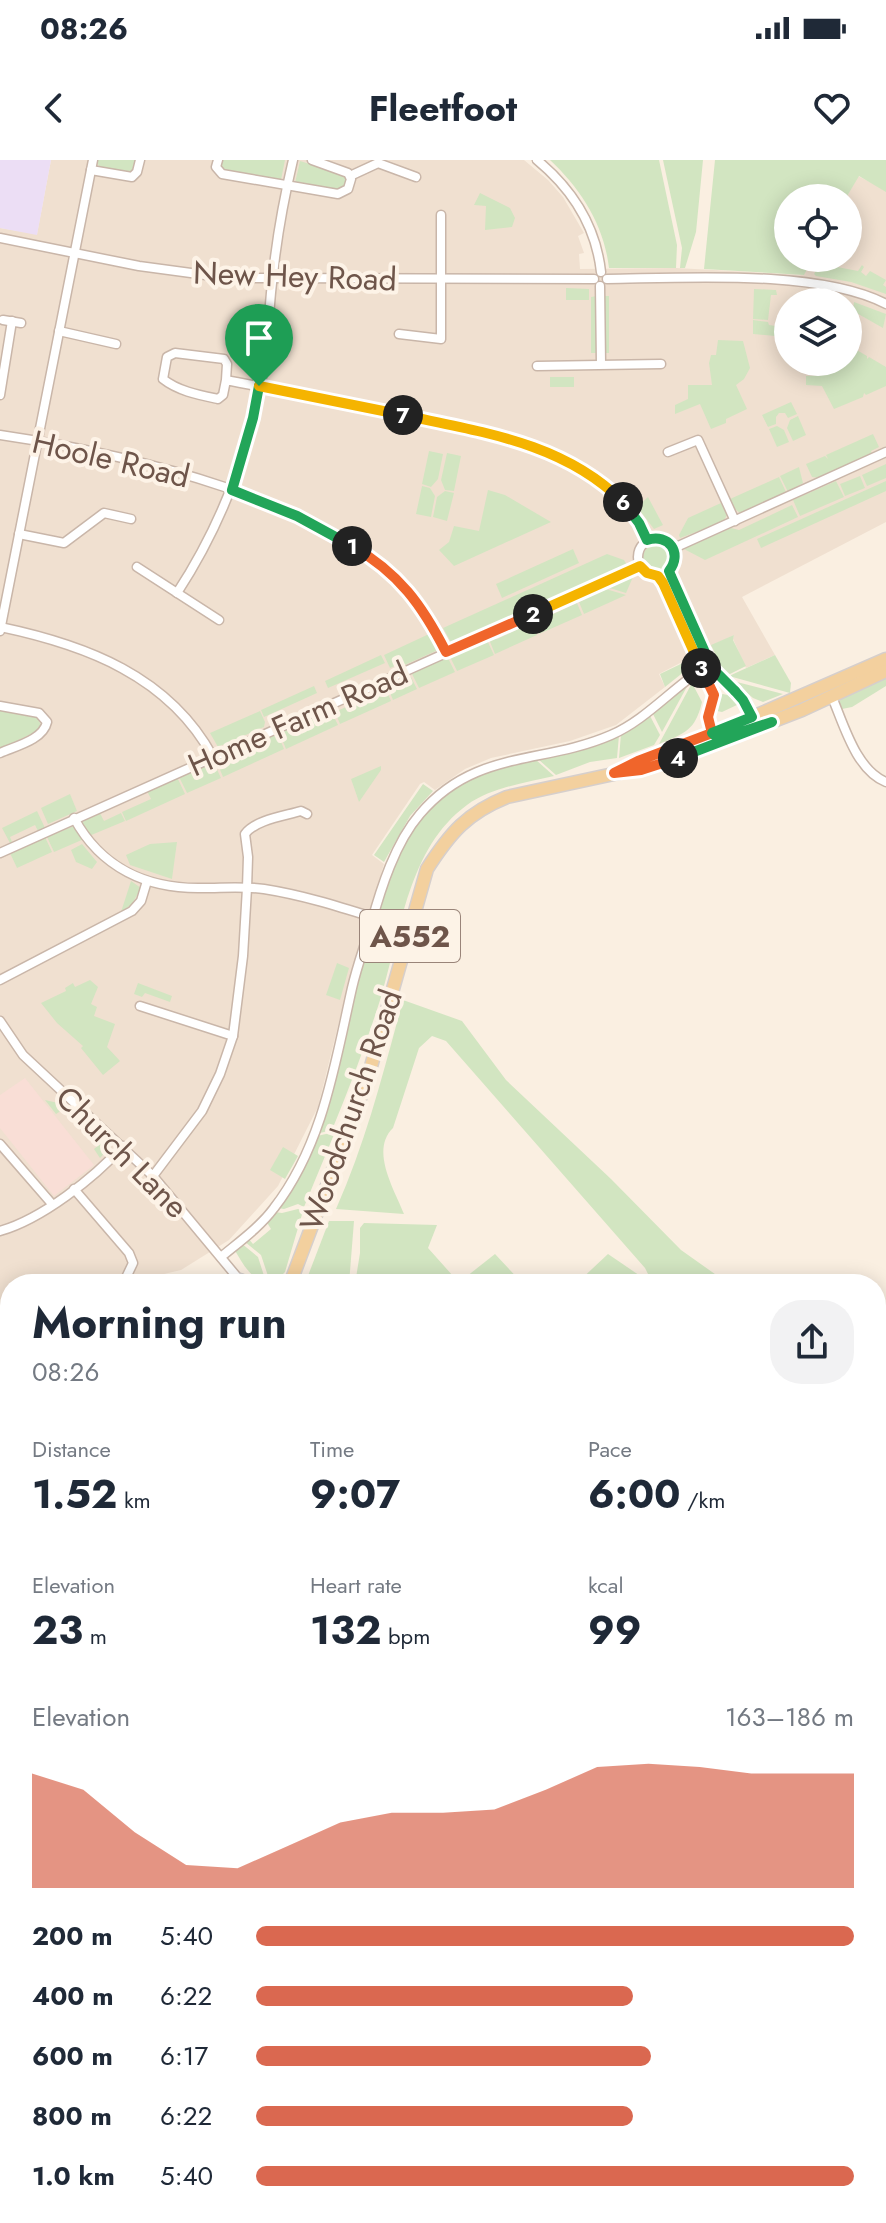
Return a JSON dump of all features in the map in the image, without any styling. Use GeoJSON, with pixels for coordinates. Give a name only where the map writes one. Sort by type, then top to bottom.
{"type":"FeatureCollection","features":[{"type":"Feature","properties":{"kind":"main road","name":"Woodchurch Road"},"geometry":{"type":"LineString","coordinates":[[614,773],[886,659]]}},
{"type":"Feature","properties":{"kind":"main road","name":"Woodchurch Road"},"geometry":{"type":"LineString","coordinates":[[295,1274],[368,1077],[427,869],[446,839],[484,806],[507,797],[665,763],[832,697],[886,670]]}},
{"type":"Feature","properties":{"kind":"main road"},"geometry":{"type":"LineString","coordinates":[[810,693],[817,696],[886,670]]}},
{"type":"Feature","properties":{"kind":"street"},"geometry":{"type":"LineString","coordinates":[[140,160],[132,177],[92,165],[0,628],[82,649],[117,666],[188,717],[213,757]]}},
{"type":"Feature","properties":{"kind":"street"},"geometry":{"type":"LineString","coordinates":[[218,160],[216,167],[222,174],[338,194],[344,193],[351,185],[350,176],[340,169],[312,160]]}},
{"type":"Feature","properties":{"kind":"street"},"geometry":{"type":"LineString","coordinates":[[177,593],[210,539],[232,490],[253,418],[269,328],[279,221],[293,160]]}},
{"type":"Feature","properties":{"kind":"street"},"geometry":{"type":"LineString","coordinates":[[537,160],[567,189],[595,241],[600,279],[601,364]]}},
{"type":"Feature","properties":{"kind":"street"},"geometry":{"type":"LineString","coordinates":[[350,176],[378,163],[416,177]]}},
{"type":"Feature","properties":{"kind":"street"},"geometry":{"type":"LineString","coordinates":[[399,334],[441,339],[441,215]]}},
{"type":"Feature","properties":{"kind":"street","name":"New Hey Road"},"geometry":{"type":"LineString","coordinates":[[0,238],[160,269],[228,278],[779,281],[850,292],[886,304]]}},
{"type":"Feature","properties":{"kind":"street"},"geometry":{"type":"LineString","coordinates":[[0,395],[12,321]]}},
{"type":"Feature","properties":{"kind":"street"},"geometry":{"type":"LineString","coordinates":[[59,331],[116,344]]}},
{"type":"Feature","properties":{"kind":"street"},"geometry":{"type":"LineString","coordinates":[[94,351],[97,340]]}},
{"type":"Feature","properties":{"kind":"street"},"geometry":{"type":"LineString","coordinates":[[175,353],[224,359],[227,364],[226,380],[223,395],[218,399],[172,387],[163,379],[167,357],[175,353]]}},
{"type":"Feature","properties":{"kind":"street"},"geometry":{"type":"LineString","coordinates":[[537,366],[661,364]]}},
{"type":"Feature","properties":{"kind":"street"},"geometry":{"type":"LineString","coordinates":[[226,380],[480,430],[533,446],[607,486],[632,513],[647,540]]}},
{"type":"Feature","properties":{"kind":"street","name":"Hoole Road"},"geometry":{"type":"LineString","coordinates":[[0,435],[136,461],[232,490],[297,516],[358,549],[382,566],[418,601],[446,652]]}},
{"type":"Feature","properties":{"kind":"street"},"geometry":{"type":"LineString","coordinates":[[668,452],[698,440],[735,521]]}},
{"type":"Feature","properties":{"kind":"street"},"geometry":{"type":"LineString","coordinates":[[674,548],[886,452]]}},
{"type":"Feature","properties":{"kind":"street"},"geometry":{"type":"LineString","coordinates":[[19,534],[64,543],[104,513],[131,519]]}},
{"type":"Feature","properties":{"kind":"street"},"geometry":{"type":"LineString","coordinates":[[647,540],[665,540],[674,548],[675,560],[669,571],[658,576],[647,573],[640,566],[638,555],[647,540]]}},
{"type":"Feature","properties":{"kind":"street","name":"Home Farm Road"},"geometry":{"type":"LineString","coordinates":[[0,853],[640,566]]}},
{"type":"Feature","properties":{"kind":"street"},"geometry":{"type":"LineString","coordinates":[[137,567],[219,620]]}},
{"type":"Feature","properties":{"kind":"street"},"geometry":{"type":"LineString","coordinates":[[669,571],[712,668],[743,700],[752,717]]}},
{"type":"Feature","properties":{"kind":"street"},"geometry":{"type":"LineString","coordinates":[[658,576],[714,695]]}},
{"type":"Feature","properties":{"kind":"street"},"geometry":{"type":"LineString","coordinates":[[221,1257],[274,1208],[309,1148],[338,1057],[353,983],[372,917],[389,872],[419,815],[455,782],[498,763],[612,735],[702,670],[712,668]]}},
{"type":"Feature","properties":{"kind":"street"},"geometry":{"type":"LineString","coordinates":[[728,685],[714,695],[708,717],[712,733],[717,737],[726,737],[772,722]]}},
{"type":"Feature","properties":{"kind":"street"},"geometry":{"type":"LineString","coordinates":[[832,697],[861,760],[875,777],[886,782]]}},
{"type":"Feature","properties":{"kind":"street"},"geometry":{"type":"LineString","coordinates":[[0,706],[39,713],[47,722],[46,728],[38,736],[0,753]]}},
{"type":"Feature","properties":{"kind":"street"},"geometry":{"type":"LineString","coordinates":[[153,1176],[202,1111],[220,1074],[233,1036],[242,969],[248,857],[244,839],[246,831],[301,811],[307,814]]}},
{"type":"Feature","properties":{"kind":"street"},"geometry":{"type":"LineString","coordinates":[[74,818],[87,840],[106,860],[147,881],[185,888],[247,888],[305,896],[372,917]]}},
{"type":"Feature","properties":{"kind":"street"},"geometry":{"type":"LineString","coordinates":[[0,980],[132,911],[141,901],[147,881]]}},
{"type":"Feature","properties":{"kind":"street"},"geometry":{"type":"LineString","coordinates":[[140,1006],[233,1036]]}},
{"type":"Feature","properties":{"kind":"street","name":"Church Lane"},"geometry":{"type":"LineString","coordinates":[[0,1021],[23,1055],[153,1176],[235,1274]]}},
{"type":"Feature","properties":{"kind":"street"},"geometry":{"type":"LineString","coordinates":[[0,1144],[52,1204]]}},
{"type":"Feature","properties":{"kind":"street"},"geometry":{"type":"LineString","coordinates":[[0,1231],[26,1221],[74,1189],[123,1146]]}},
{"type":"Feature","properties":{"kind":"street"},"geometry":{"type":"LineString","coordinates":[[74,1189],[129,1253],[133,1263],[128,1274]]}},
{"type":"Feature","properties":{"kind":"shaded area"},"geometry":{"type":"Polygon","coordinates":[[[0,160],[51,160],[37,235],[0,228],[0,160]]]}},
{"type":"Feature","properties":{"kind":"shaded area"},"geometry":{"type":"Polygon","coordinates":[[[51,160],[524,160],[563,197],[584,233],[578,236],[584,253],[579,254],[580,269],[676,268],[803,275],[805,272],[862,272],[862,184],[854,184],[858,176],[886,190],[886,522],[742,597],[775,655],[746,668],[734,635],[659,674],[665,687],[616,725],[570,741],[491,758],[465,769],[435,790],[424,782],[420,784],[372,855],[384,864],[348,985],[318,1107],[278,1186],[229,1240],[181,1270],[164,1274],[0,1274],[0,228],[37,234],[51,160]]]}},
{"type":"Feature","properties":{"kind":"shaded area"},"geometry":{"type":"Polygon","coordinates":[[[25,1078],[94,1165],[54,1196],[0,1128],[0,1095],[25,1078]]]}},
{"type":"Feature","properties":{"kind":"green space"},"geometry":{"type":"Polygon","coordinates":[[[96,160],[136,160],[132,173],[100,168],[96,160]]]}},
{"type":"Feature","properties":{"kind":"green space"},"geometry":{"type":"Polygon","coordinates":[[[222,160],[285,160],[281,180],[227,171],[221,166],[222,160]]]}},
{"type":"Feature","properties":{"kind":"green space"},"geometry":{"type":"Polygon","coordinates":[[[550,160],[659,160],[677,245],[676,268],[609,268],[602,237],[589,209],[572,183],[550,160]]]}},
{"type":"Feature","properties":{"kind":"green space"},"geometry":{"type":"Polygon","coordinates":[[[663,160],[703,160],[696,232],[685,268],[680,268],[682,248],[663,160]]]}},
{"type":"Feature","properties":{"kind":"green space"},"geometry":{"type":"Polygon","coordinates":[[[715,160],[886,160],[886,192],[859,176],[854,184],[774,184],[774,272],[806,272],[804,275],[704,269],[715,160]]]}},
{"type":"Feature","properties":{"kind":"green space"},"geometry":{"type":"Polygon","coordinates":[[[300,161],[345,175],[348,185],[340,190],[295,183],[300,161]]]}},
{"type":"Feature","properties":{"kind":"green space"},"geometry":{"type":"Polygon","coordinates":[[[480,193],[510,208],[515,218],[512,227],[485,230],[486,206],[474,205],[480,193]]]}},
{"type":"Feature","properties":{"kind":"green space"},"geometry":{"type":"Polygon","coordinates":[[[870,271],[886,280],[883,285],[886,294],[851,282],[814,274],[861,272],[866,276],[870,271]]]}},
{"type":"Feature","properties":{"kind":"green space"},"geometry":{"type":"Polygon","coordinates":[[[566,288],[589,289],[589,300],[566,300],[566,288]]]}},
{"type":"Feature","properties":{"kind":"green space"},"geometry":{"type":"Polygon","coordinates":[[[754,289],[774,290],[768,320],[753,319],[754,289]]]}},
{"type":"Feature","properties":{"kind":"green space"},"geometry":{"type":"Polygon","coordinates":[[[597,296],[597,353],[591,353],[591,297],[597,296]]]}},
{"type":"Feature","properties":{"kind":"green space"},"geometry":{"type":"Polygon","coordinates":[[[603,296],[609,296],[609,353],[603,353],[603,296]]]}},
{"type":"Feature","properties":{"kind":"green space"},"geometry":{"type":"Polygon","coordinates":[[[862,305],[886,314],[883,328],[862,316],[862,305]]]}},
{"type":"Feature","properties":{"kind":"green space"},"geometry":{"type":"Polygon","coordinates":[[[753,320],[774,326],[774,336],[753,334],[753,320]]]}},
{"type":"Feature","properties":{"kind":"green space"},"geometry":{"type":"Polygon","coordinates":[[[718,340],[743,341],[750,368],[736,385],[747,409],[711,429],[700,404],[675,414],[675,405],[688,399],[688,385],[712,385],[709,363],[711,355],[716,355],[718,340]]]}},
{"type":"Feature","properties":{"kind":"green space"},"geometry":{"type":"Polygon","coordinates":[[[862,353],[867,359],[869,357],[886,367],[886,386],[866,395],[864,393],[863,397],[834,409],[822,386],[806,385],[806,376],[862,376],[862,353]]]}},
{"type":"Feature","properties":{"kind":"green space"},"geometry":{"type":"Polygon","coordinates":[[[550,377],[574,377],[574,387],[550,387],[550,377]]]}},
{"type":"Feature","properties":{"kind":"green space"},"geometry":{"type":"Polygon","coordinates":[[[791,402],[797,414],[788,418],[785,413],[779,413],[776,424],[768,427],[762,415],[791,402]]]}},
{"type":"Feature","properties":{"kind":"green space"},"geometry":{"type":"Polygon","coordinates":[[[798,416],[806,435],[793,441],[787,428],[790,420],[798,416]]]}},
{"type":"Feature","properties":{"kind":"green space"},"geometry":{"type":"Polygon","coordinates":[[[777,426],[784,430],[789,442],[777,447],[769,429],[777,426]]]}},
{"type":"Feature","properties":{"kind":"green space"},"geometry":{"type":"Polygon","coordinates":[[[873,434],[879,447],[871,451],[872,454],[820,478],[812,477],[806,464],[825,456],[828,459],[826,455],[873,434]]]}},
{"type":"Feature","properties":{"kind":"green space"},"geometry":{"type":"Polygon","coordinates":[[[429,451],[443,454],[438,479],[431,487],[422,484],[429,451]]]}},
{"type":"Feature","properties":{"kind":"green space"},"geometry":{"type":"Polygon","coordinates":[[[447,453],[461,456],[454,491],[445,490],[441,480],[447,453]]]}},
{"type":"Feature","properties":{"kind":"green space"},"geometry":{"type":"Polygon","coordinates":[[[886,464],[886,478],[867,486],[862,475],[886,464]]]}},
{"type":"Feature","properties":{"kind":"green space"},"geometry":{"type":"Polygon","coordinates":[[[799,467],[803,483],[788,492],[780,476],[799,467]]]}},
{"type":"Feature","properties":{"kind":"green space"},"geometry":{"type":"Polygon","coordinates":[[[860,476],[865,488],[845,496],[840,484],[860,476]]]}},
{"type":"Feature","properties":{"kind":"green space"},"geometry":{"type":"Polygon","coordinates":[[[779,477],[786,492],[740,513],[735,509],[730,499],[779,477]]]}},
{"type":"Feature","properties":{"kind":"green space"},"geometry":{"type":"Polygon","coordinates":[[[836,481],[844,497],[800,516],[793,500],[836,481]]]}},
{"type":"Feature","properties":{"kind":"green space"},"geometry":{"type":"Polygon","coordinates":[[[886,481],[886,491],[761,548],[757,539],[886,481]]]}},
{"type":"Feature","properties":{"kind":"green space"},"geometry":{"type":"Polygon","coordinates":[[[422,486],[430,488],[435,496],[431,517],[416,514],[422,486]]]}},
{"type":"Feature","properties":{"kind":"green space"},"geometry":{"type":"Polygon","coordinates":[[[488,490],[505,495],[551,522],[454,566],[439,550],[449,542],[454,526],[479,531],[488,490]]]}},
{"type":"Feature","properties":{"kind":"green space"},"geometry":{"type":"Polygon","coordinates":[[[445,491],[454,493],[447,521],[433,517],[437,497],[445,491]]]}},
{"type":"Feature","properties":{"kind":"green space"},"geometry":{"type":"Polygon","coordinates":[[[648,497],[663,525],[654,529],[637,507],[648,497]]]}},
{"type":"Feature","properties":{"kind":"green space"},"geometry":{"type":"Polygon","coordinates":[[[721,503],[727,515],[723,522],[680,538],[688,518],[721,503]]]}},
{"type":"Feature","properties":{"kind":"green space"},"geometry":{"type":"Polygon","coordinates":[[[792,505],[798,517],[705,560],[684,549],[731,528],[739,530],[792,505]]]}},
{"type":"Feature","properties":{"kind":"green space"},"geometry":{"type":"Polygon","coordinates":[[[657,544],[667,548],[671,558],[667,568],[657,572],[647,568],[643,558],[647,548],[657,544]]]}},
{"type":"Feature","properties":{"kind":"green space"},"geometry":{"type":"Polygon","coordinates":[[[573,549],[579,563],[502,598],[496,584],[573,549]]]}},
{"type":"Feature","properties":{"kind":"green space"},"geometry":{"type":"Polygon","coordinates":[[[607,554],[624,560],[627,565],[452,644],[443,628],[607,554]]]}},
{"type":"Feature","properties":{"kind":"green space"},"geometry":{"type":"Polygon","coordinates":[[[628,574],[633,577],[626,593],[603,586],[628,574]]]}},
{"type":"Feature","properties":{"kind":"green space"},"geometry":{"type":"Polygon","coordinates":[[[599,587],[626,595],[584,614],[579,602],[586,599],[586,593],[599,587]]]}},
{"type":"Feature","properties":{"kind":"green space"},"geometry":{"type":"Polygon","coordinates":[[[577,603],[582,615],[539,634],[534,623],[577,603]]]}},
{"type":"Feature","properties":{"kind":"green space"},"geometry":{"type":"Polygon","coordinates":[[[531,623],[537,635],[495,654],[488,637],[497,639],[531,623]]]}},
{"type":"Feature","properties":{"kind":"green space"},"geometry":{"type":"Polygon","coordinates":[[[429,634],[438,650],[398,668],[397,665],[390,668],[384,655],[429,634]]]}},
{"type":"Feature","properties":{"kind":"green space"},"geometry":{"type":"Polygon","coordinates":[[[734,635],[733,640],[746,666],[728,675],[711,645],[734,635]]]}},
{"type":"Feature","properties":{"kind":"green space"},"geometry":{"type":"Polygon","coordinates":[[[486,638],[494,655],[457,671],[449,655],[486,638]]]}},
{"type":"Feature","properties":{"kind":"green space"},"geometry":{"type":"Polygon","coordinates":[[[381,655],[385,663],[328,688],[325,681],[381,655]]]}},
{"type":"Feature","properties":{"kind":"green space"},"geometry":{"type":"Polygon","coordinates":[[[775,655],[791,683],[790,693],[729,676],[775,655]]]}},
{"type":"Feature","properties":{"kind":"green space"},"geometry":{"type":"Polygon","coordinates":[[[447,656],[455,672],[419,688],[412,674],[414,671],[447,656]]]}},
{"type":"Feature","properties":{"kind":"green space"},"geometry":{"type":"Polygon","coordinates":[[[687,661],[685,671],[665,687],[660,674],[687,661]]]}},
{"type":"Feature","properties":{"kind":"green space"},"geometry":{"type":"Polygon","coordinates":[[[411,677],[417,689],[393,700],[388,688],[411,677]]]}},
{"type":"Feature","properties":{"kind":"green space"},"geometry":{"type":"Polygon","coordinates":[[[886,677],[886,686],[852,707],[842,709],[838,706],[841,698],[886,677]]]}},
{"type":"Feature","properties":{"kind":"green space"},"geometry":{"type":"Polygon","coordinates":[[[733,681],[783,694],[763,702],[753,698],[733,681]]]}},
{"type":"Feature","properties":{"kind":"green space"},"geometry":{"type":"Polygon","coordinates":[[[689,683],[662,732],[652,712],[689,683]]]}},
{"type":"Feature","properties":{"kind":"green space"},"geometry":{"type":"Polygon","coordinates":[[[692,683],[702,702],[696,719],[688,730],[659,744],[692,683]]]}},
{"type":"Feature","properties":{"kind":"green space"},"geometry":{"type":"Polygon","coordinates":[[[314,686],[317,693],[264,717],[261,710],[314,686]]]}},
{"type":"Feature","properties":{"kind":"green space"},"geometry":{"type":"Polygon","coordinates":[[[386,689],[391,701],[340,724],[335,712],[386,689]]]}},
{"type":"Feature","properties":{"kind":"green space"},"geometry":{"type":"Polygon","coordinates":[[[723,694],[731,696],[739,704],[722,712],[712,710],[717,697],[723,694]]]}},
{"type":"Feature","properties":{"kind":"green space"},"geometry":{"type":"Polygon","coordinates":[[[0,709],[37,717],[41,725],[39,730],[0,749],[0,709]]]}},
{"type":"Feature","properties":{"kind":"green space"},"geometry":{"type":"Polygon","coordinates":[[[260,711],[264,727],[218,747],[210,733],[260,711]]]}},
{"type":"Feature","properties":{"kind":"green space"},"geometry":{"type":"Polygon","coordinates":[[[332,713],[338,725],[286,749],[279,732],[317,714],[325,716],[332,713]]]}},
{"type":"Feature","properties":{"kind":"green space"},"geometry":{"type":"Polygon","coordinates":[[[649,714],[660,735],[654,745],[619,758],[621,734],[649,714]]]}},
{"type":"Feature","properties":{"kind":"green space"},"geometry":{"type":"Polygon","coordinates":[[[277,732],[284,749],[223,777],[216,760],[277,732]]]}},
{"type":"Feature","properties":{"kind":"green space"},"geometry":{"type":"Polygon","coordinates":[[[619,735],[617,758],[590,762],[556,775],[538,759],[591,747],[619,735]]]}},
{"type":"Feature","properties":{"kind":"green space"},"geometry":{"type":"Polygon","coordinates":[[[535,759],[554,776],[509,786],[477,799],[447,823],[431,844],[409,892],[381,997],[332,1130],[316,1134],[374,918],[396,859],[410,833],[449,790],[469,778],[535,759]]]}},
{"type":"Feature","properties":{"kind":"green space"},"geometry":{"type":"Polygon","coordinates":[[[213,761],[221,778],[187,793],[179,777],[213,761]]]}},
{"type":"Feature","properties":{"kind":"green space"},"geometry":{"type":"Polygon","coordinates":[[[381,766],[381,770],[359,802],[351,779],[381,766]]]}},
{"type":"Feature","properties":{"kind":"green space"},"geometry":{"type":"Polygon","coordinates":[[[177,777],[185,794],[126,821],[122,812],[151,799],[147,791],[177,777]]]}},
{"type":"Feature","properties":{"kind":"green space"},"geometry":{"type":"Polygon","coordinates":[[[423,784],[433,791],[410,816],[384,862],[374,855],[423,784]]]}},
{"type":"Feature","properties":{"kind":"green space"},"geometry":{"type":"Polygon","coordinates":[[[70,794],[77,811],[48,824],[41,808],[70,794]]]}},
{"type":"Feature","properties":{"kind":"green space"},"geometry":{"type":"Polygon","coordinates":[[[37,811],[45,828],[38,831],[35,825],[10,837],[10,843],[2,828],[37,811]]]}},
{"type":"Feature","properties":{"kind":"green space"},"geometry":{"type":"Polygon","coordinates":[[[100,813],[104,821],[121,813],[125,821],[89,836],[82,824],[100,813]]]}},
{"type":"Feature","properties":{"kind":"green space"},"geometry":{"type":"Polygon","coordinates":[[[74,826],[84,839],[54,852],[47,837],[74,826]]]}},
{"type":"Feature","properties":{"kind":"green space"},"geometry":{"type":"Polygon","coordinates":[[[45,837],[52,852],[17,868],[10,853],[45,837]]]}},
{"type":"Feature","properties":{"kind":"green space"},"geometry":{"type":"Polygon","coordinates":[[[177,842],[172,879],[130,865],[126,855],[150,844],[177,842]]]}},
{"type":"Feature","properties":{"kind":"green space"},"geometry":{"type":"Polygon","coordinates":[[[82,844],[97,862],[92,869],[76,862],[71,850],[82,844]]]}},
{"type":"Feature","properties":{"kind":"green space"},"geometry":{"type":"Polygon","coordinates":[[[131,881],[141,888],[132,904],[121,912],[131,881]]]}},
{"type":"Feature","properties":{"kind":"green space"},"geometry":{"type":"Polygon","coordinates":[[[337,963],[349,968],[340,1000],[326,995],[337,963]]]}},
{"type":"Feature","properties":{"kind":"green space"},"geometry":{"type":"Polygon","coordinates":[[[90,980],[98,987],[91,1004],[97,1007],[94,1016],[115,1024],[107,1047],[120,1061],[103,1075],[81,1048],[83,1046],[57,1023],[41,1003],[66,991],[65,988],[73,983],[75,987],[90,980]]]}},
{"type":"Feature","properties":{"kind":"green space"},"geometry":{"type":"Polygon","coordinates":[[[138,983],[172,996],[170,1002],[145,993],[142,997],[134,994],[138,983]]]}},
{"type":"Feature","properties":{"kind":"green space"},"geometry":{"type":"Polygon","coordinates":[[[403,1000],[462,1021],[506,1080],[681,1250],[715,1274],[648,1274],[446,1041],[432,1036],[419,1048],[384,1147],[386,1170],[404,1214],[336,1209],[381,1079],[403,1000]]]}},
{"type":"Feature","properties":{"kind":"green space"},"geometry":{"type":"Polygon","coordinates":[[[45,1100],[71,1106],[111,1141],[111,1146],[100,1158],[94,1149],[100,1144],[67,1107],[56,1114],[45,1100]]]}},
{"type":"Feature","properties":{"kind":"green space"},"geometry":{"type":"Polygon","coordinates":[[[335,1132],[304,1207],[298,1204],[278,1208],[301,1172],[317,1136],[335,1132]]]}},
{"type":"Feature","properties":{"kind":"green space"},"geometry":{"type":"Polygon","coordinates":[[[283,1147],[298,1156],[285,1179],[270,1170],[283,1147]]]}},
{"type":"Feature","properties":{"kind":"green space"},"geometry":{"type":"Polygon","coordinates":[[[298,1209],[303,1211],[285,1272],[267,1274],[261,1255],[244,1241],[248,1238],[253,1244],[271,1229],[266,1221],[275,1212],[298,1209]]]}},
{"type":"Feature","properties":{"kind":"green space"},"geometry":{"type":"Polygon","coordinates":[[[329,1221],[354,1221],[350,1274],[309,1274],[329,1221]]]}},
{"type":"Feature","properties":{"kind":"green space"},"geometry":{"type":"Polygon","coordinates":[[[364,1223],[437,1225],[428,1248],[451,1274],[357,1274],[360,1228],[364,1223]]]}},
{"type":"Feature","properties":{"kind":"green space"},"geometry":{"type":"Polygon","coordinates":[[[241,1243],[258,1257],[263,1274],[251,1274],[234,1249],[241,1243]]]}},
{"type":"Feature","properties":{"kind":"green space"},"geometry":{"type":"Polygon","coordinates":[[[495,1254],[514,1274],[470,1274],[495,1254]]]}},
{"type":"Feature","properties":{"kind":"green space"},"geometry":{"type":"Polygon","coordinates":[[[608,1254],[637,1274],[587,1274],[608,1254]]]}},
{"type":"Feature","properties":{"kind":"route"},"geometry":{"type":"LineString","coordinates":[[259,386],[232,490],[297,516],[358,549],[382,566],[418,601],[446,652],[640,566],[647,573],[658,576],[712,689],[714,695],[708,717],[712,733],[614,773],[665,763],[772,722],[726,737],[717,737],[712,733],[752,717],[743,700],[712,668],[669,571],[675,560],[674,548],[659,538],[647,540],[639,523],[624,504],[607,486],[587,472],[533,446],[480,430],[259,386]]}}]}
